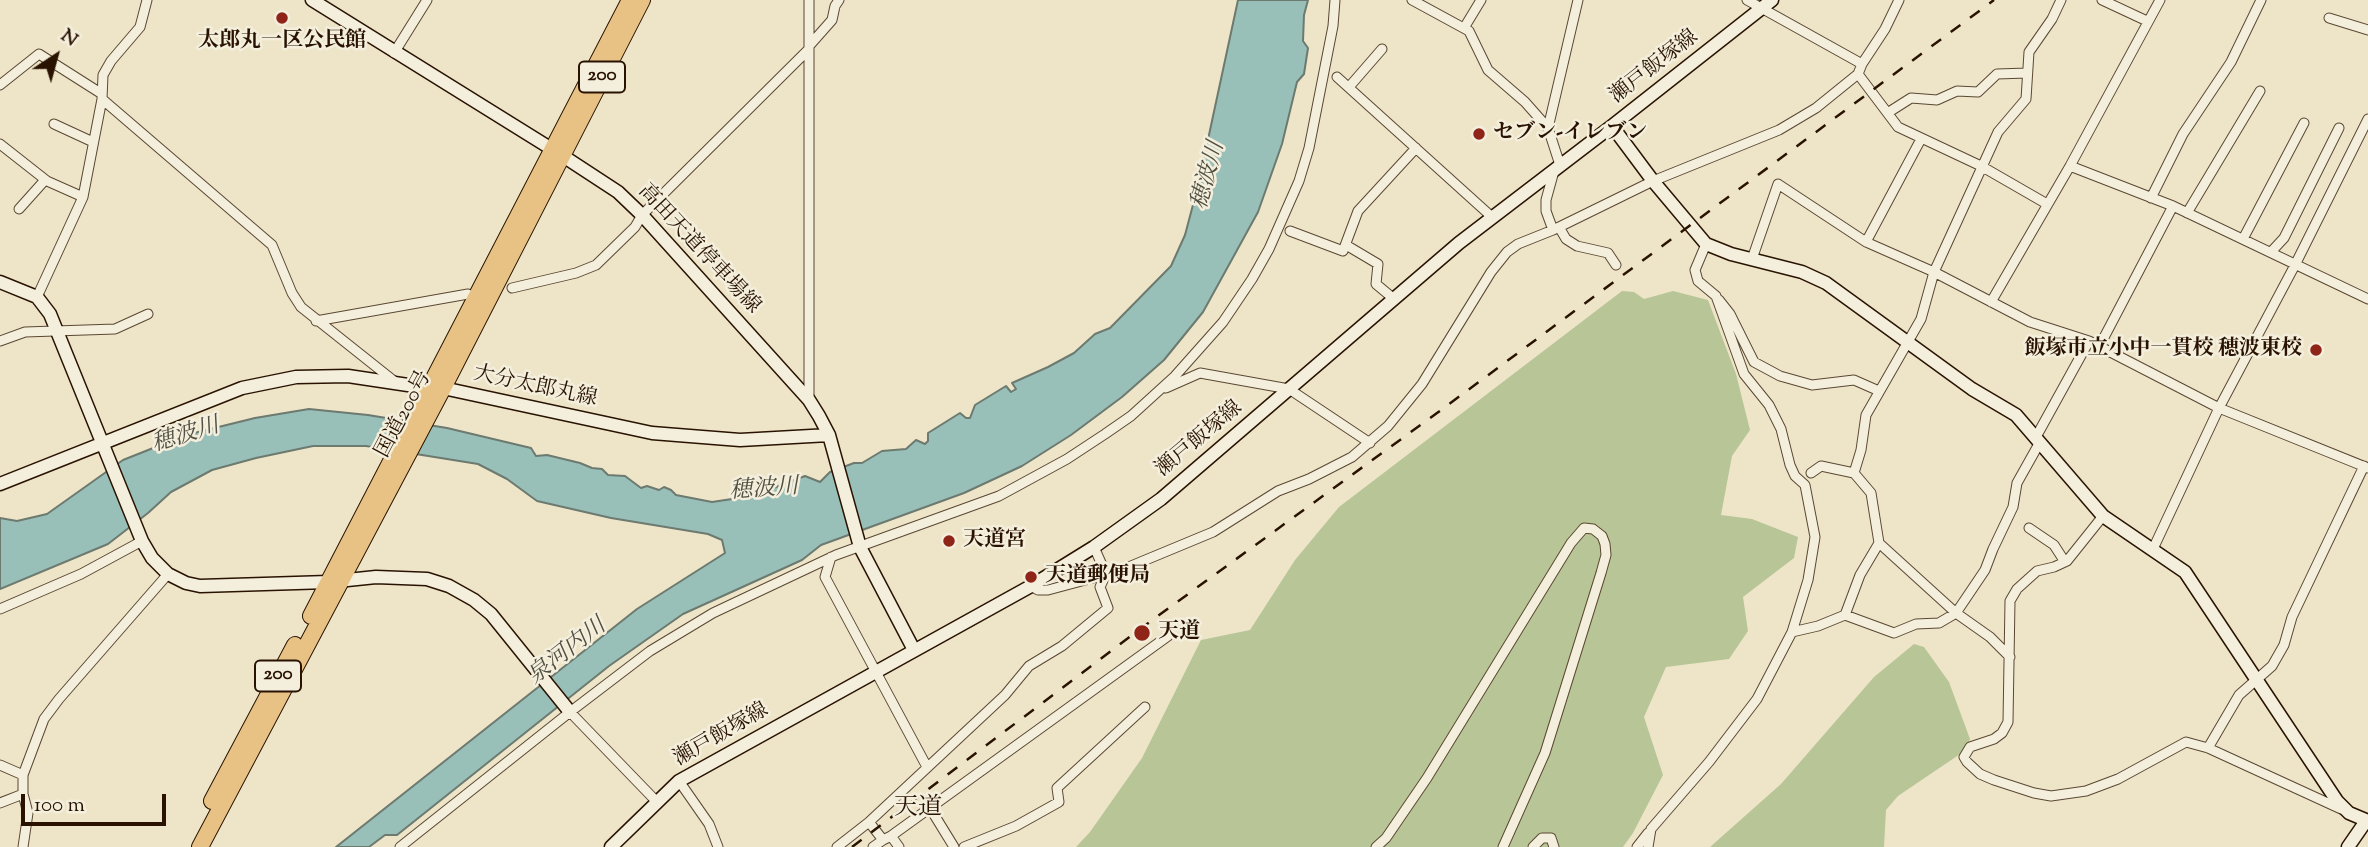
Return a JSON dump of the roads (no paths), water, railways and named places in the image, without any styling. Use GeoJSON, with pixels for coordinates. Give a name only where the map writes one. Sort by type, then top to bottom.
{"type":"FeatureCollection","features":[{"type":"Feature","properties":{"kind":"highway","name":"国道200号"},"geometry":{"type":"LineString","coordinates":[[200,847],[372,507],[557,153],[630,0]]}},
{"type":"Feature","properties":{"kind":"highway","name":"国道200号"},"geometry":{"type":"LineString","coordinates":[[557,153],[642,0]]}},
{"type":"Feature","properties":{"kind":"highway","name":"国道200号"},"geometry":{"type":"LineString","coordinates":[[189,847],[335,582]]}},
{"type":"Feature","properties":{"kind":"main road","name":"高田天道停車場線"},"geometry":{"type":"LineString","coordinates":[[312,0],[618,192],[642,215],[809,400],[830,438],[859,544],[914,650]]}},
{"type":"Feature","properties":{"kind":"main road","name":"瀬戸飯塚線"},"geometry":{"type":"LineString","coordinates":[[611,847],[679,781],[1031,586],[1094,547],[1161,499],[1492,217],[1767,4]]}},
{"type":"Feature","properties":{"kind":"main road"},"geometry":{"type":"LineString","coordinates":[[1612,126],[1653,181],[1706,244],[1801,272],[1826,283],[1972,389],[2016,415],[2103,516],[2185,572],[2337,801],[2349,813],[2367,820],[2348,847]]}},
{"type":"Feature","properties":{"kind":"main road"},"geometry":{"type":"LineString","coordinates":[[0,282],[37,298],[50,314],[142,541],[152,558],[168,574],[186,583],[200,586],[335,582],[376,577],[427,579],[449,586],[474,600],[491,614],[569,712]]}},
{"type":"Feature","properties":{"kind":"main road","name":"大分太郎丸線"},"geometry":{"type":"LineString","coordinates":[[0,484],[103,446],[242,388],[296,377],[348,376],[396,382],[433,394],[652,433],[740,440],[830,438]]}},
{"type":"Feature","properties":{"kind":"street"},"geometry":{"type":"LineString","coordinates":[[37,298],[83,197],[102,97],[103,75],[111,61],[140,27],[147,0]]}},
{"type":"Feature","properties":{"kind":"street"},"geometry":{"type":"LineString","coordinates":[[394,53],[427,0]]}},
{"type":"Feature","properties":{"kind":"street"},"geometry":{"type":"LineString","coordinates":[[809,0],[809,400]]}},
{"type":"Feature","properties":{"kind":"street"},"geometry":{"type":"LineString","coordinates":[[512,288],[576,273],[596,265],[809,47],[832,20],[839,0]]}},
{"type":"Feature","properties":{"kind":"street"},"geometry":{"type":"LineString","coordinates":[[400,847],[569,712],[650,652],[713,613],[859,544],[999,496],[1067,459],[1131,416],[1158,392],[1223,322],[1269,250],[1299,181],[1309,148],[1333,26],[1335,0]]}},
{"type":"Feature","properties":{"kind":"street"},"geometry":{"type":"LineString","coordinates":[[1412,0],[1469,31],[1488,70],[1525,102],[1548,128]]}},
{"type":"Feature","properties":{"kind":"street"},"geometry":{"type":"LineString","coordinates":[[1464,28],[1481,0]]}},
{"type":"Feature","properties":{"kind":"street"},"geometry":{"type":"LineString","coordinates":[[1578,0],[1548,128],[1557,167],[1546,201],[1546,211],[1556,229],[1566,239],[1577,246],[1608,253],[1616,265]]}},
{"type":"Feature","properties":{"kind":"street"},"geometry":{"type":"LineString","coordinates":[[1747,0],[1767,4],[1862,64]]}},
{"type":"Feature","properties":{"kind":"street"},"geometry":{"type":"LineString","coordinates":[[1031,586],[1038,590],[1048,590],[1106,574],[1213,532],[1278,491],[1340,464],[1370,443],[1422,384],[1491,272],[1507,252],[1518,244],[1556,229],[1653,181],[1779,130],[1816,108],[1858,74],[1899,0]]}},
{"type":"Feature","properties":{"kind":"street"},"geometry":{"type":"LineString","coordinates":[[1854,473],[1861,450],[1866,415],[1921,319],[1934,272],[1998,132],[2026,99],[2029,52],[2052,19],[2061,0]]}},
{"type":"Feature","properties":{"kind":"street"},"geometry":{"type":"LineString","coordinates":[[2102,0],[2147,21]]}},
{"type":"Feature","properties":{"kind":"street"},"geometry":{"type":"LineString","coordinates":[[1991,302],[2070,166],[2160,0]]}},
{"type":"Feature","properties":{"kind":"street"},"geometry":{"type":"LineString","coordinates":[[2151,198],[2183,134],[2231,62],[2261,0]]}},
{"type":"Feature","properties":{"kind":"street"},"geometry":{"type":"LineString","coordinates":[[2329,18],[2368,30]]}},
{"type":"Feature","properties":{"kind":"street"},"geometry":{"type":"LineString","coordinates":[[1349,87],[1382,49]]}},
{"type":"Feature","properties":{"kind":"street"},"geometry":{"type":"LineString","coordinates":[[0,85],[39,54],[102,97],[272,245],[292,293],[301,307],[396,382]]}},
{"type":"Feature","properties":{"kind":"street"},"geometry":{"type":"LineString","coordinates":[[1889,112],[1911,98],[1937,100],[1961,90],[1978,92],[1997,74],[2027,73]]}},
{"type":"Feature","properties":{"kind":"street"},"geometry":{"type":"LineString","coordinates":[[1858,74],[1898,127],[1981,166],[2047,204]]}},
{"type":"Feature","properties":{"kind":"street"},"geometry":{"type":"LineString","coordinates":[[1337,77],[1492,217]]}},
{"type":"Feature","properties":{"kind":"street"},"geometry":{"type":"LineString","coordinates":[[2188,213],[2260,91]]}},
{"type":"Feature","properties":{"kind":"street"},"geometry":{"type":"LineString","coordinates":[[2153,549],[2218,408],[2295,265],[2368,119]]}},
{"type":"Feature","properties":{"kind":"street"},"geometry":{"type":"LineString","coordinates":[[2243,239],[2304,123]]}},
{"type":"Feature","properties":{"kind":"street"},"geometry":{"type":"LineString","coordinates":[[54,124],[93,142]]}},
{"type":"Feature","properties":{"kind":"street"},"geometry":{"type":"LineString","coordinates":[[2271,252],[2284,238],[2339,128]]}},
{"type":"Feature","properties":{"kind":"street"},"geometry":{"type":"LineString","coordinates":[[1866,242],[1921,139]]}},
{"type":"Feature","properties":{"kind":"street"},"geometry":{"type":"LineString","coordinates":[[0,144],[45,180],[83,197]]}},
{"type":"Feature","properties":{"kind":"street"},"geometry":{"type":"LineString","coordinates":[[1290,231],[1343,251],[1358,211],[1416,148]]}},
{"type":"Feature","properties":{"kind":"street"},"geometry":{"type":"LineString","coordinates":[[2070,166],[2173,206],[2368,299]]}},
{"type":"Feature","properties":{"kind":"street"},"geometry":{"type":"LineString","coordinates":[[19,209],[45,180]]}},
{"type":"Feature","properties":{"kind":"street"},"geometry":{"type":"LineString","coordinates":[[1752,259],[1778,184],[1866,242],[1934,272],[2030,321],[2089,341],[2218,408],[2366,467],[2292,617],[2284,645],[2272,666],[2239,695],[2208,748]]}},
{"type":"Feature","properties":{"kind":"street"},"geometry":{"type":"LineString","coordinates":[[2099,347],[2173,206]]}},
{"type":"Feature","properties":{"kind":"street"},"geometry":{"type":"LineString","coordinates":[[1706,244],[1695,270],[1698,281],[1716,296],[1730,314],[1754,362],[1780,376],[1812,385],[1854,380],[1879,391]]}},
{"type":"Feature","properties":{"kind":"street"},"geometry":{"type":"LineString","coordinates":[[1346,245],[1378,264],[1376,284],[1394,299]]}},
{"type":"Feature","properties":{"kind":"street"},"geometry":{"type":"LineString","coordinates":[[316,321],[468,294]]}},
{"type":"Feature","properties":{"kind":"street"},"geometry":{"type":"LineString","coordinates":[[1637,847],[1709,762],[1757,699],[1792,632],[1808,580],[1815,537],[1805,485],[1790,465],[1781,429],[1769,404],[1744,374],[1716,296]]}},
{"type":"Feature","properties":{"kind":"street"},"geometry":{"type":"LineString","coordinates":[[0,341],[25,332],[115,330],[148,314]]}},
{"type":"Feature","properties":{"kind":"street"},"geometry":{"type":"LineString","coordinates":[[1792,632],[1818,626],[1845,615],[1894,632],[1916,624],[1939,623],[1956,613],[1985,570],[2014,506],[2017,483],[2089,341]]}},
{"type":"Feature","properties":{"kind":"street"},"geometry":{"type":"LineString","coordinates":[[1158,392],[1200,373],[1289,389],[1370,443]]}},
{"type":"Feature","properties":{"kind":"street"},"geometry":{"type":"LineString","coordinates":[[1811,473],[1821,466],[1854,473],[1871,493],[1879,543],[1956,613],[1990,637],[2010,657]]}},
{"type":"Feature","properties":{"kind":"street"},"geometry":{"type":"LineString","coordinates":[[2103,516],[2065,562],[2037,571],[2017,589],[2010,601],[2008,722],[2002,733],[1994,739],[1970,747],[1964,757],[1967,762],[1980,774],[2034,793],[2052,796],[2086,790],[2118,779],[2186,742],[2208,748],[2349,813]]}},
{"type":"Feature","properties":{"kind":"street"},"geometry":{"type":"LineString","coordinates":[[1376,847],[1386,838],[1427,778],[1571,543],[1584,528],[1593,529],[1602,536],[1605,544],[1606,555],[1601,573],[1545,752],[1503,847]]}},
{"type":"Feature","properties":{"kind":"street"},"geometry":{"type":"LineString","coordinates":[[2029,528],[2054,545],[2065,562]]}},
{"type":"Feature","properties":{"kind":"street"},"geometry":{"type":"LineString","coordinates":[[0,609],[80,574],[142,541]]}},
{"type":"Feature","properties":{"kind":"street"},"geometry":{"type":"LineString","coordinates":[[1845,615],[1860,575],[1879,543]]}},
{"type":"Feature","properties":{"kind":"street"},"geometry":{"type":"LineString","coordinates":[[837,847],[869,822],[1005,695],[1029,666],[1062,646],[1108,608],[1100,587],[1106,574],[1094,547]]}},
{"type":"Feature","properties":{"kind":"street"},"geometry":{"type":"LineString","coordinates":[[831,558],[825,577],[927,767]]}},
{"type":"Feature","properties":{"kind":"street"},"geometry":{"type":"LineString","coordinates":[[23,847],[28,813],[23,794],[23,775],[44,719],[168,574]]}},
{"type":"Feature","properties":{"kind":"street"},"geometry":{"type":"LineString","coordinates":[[873,847],[1168,636]]}},
{"type":"Feature","properties":{"kind":"street"},"geometry":{"type":"LineString","coordinates":[[964,847],[1016,826],[1059,802],[1058,788],[1145,707]]}},
{"type":"Feature","properties":{"kind":"street"},"geometry":{"type":"LineString","coordinates":[[569,712],[657,802]]}},
{"type":"Feature","properties":{"kind":"street"},"geometry":{"type":"LineString","coordinates":[[0,765],[23,775]]}},
{"type":"Feature","properties":{"kind":"street"},"geometry":{"type":"LineString","coordinates":[[679,781],[709,824],[718,847]]}},
{"type":"Feature","properties":{"kind":"street"},"geometry":{"type":"LineString","coordinates":[[0,803],[23,794]]}},
{"type":"Feature","properties":{"kind":"street"},"geometry":{"type":"LineString","coordinates":[[930,808],[954,847]]}},
{"type":"Feature","properties":{"kind":"street"},"geometry":{"type":"LineString","coordinates":[[869,822],[899,847]]}},
{"type":"Feature","properties":{"kind":"street"},"geometry":{"type":"LineString","coordinates":[[1648,847],[1651,829]]}},
{"type":"Feature","properties":{"kind":"street"},"geometry":{"type":"LineString","coordinates":[[1533,847],[1542,838],[1551,838],[1554,847]]}},
{"type":"Feature","properties":{"kind":"water","name":"穂波川"},"geometry":{"type":"Polygon","coordinates":[[[1238,0],[1308,0],[1304,15],[1303,41],[1308,48],[1304,74],[1297,82],[1282,144],[1258,212],[1203,312],[1164,360],[1122,397],[1071,435],[1022,466],[964,493],[821,545],[802,560],[683,614],[609,666],[397,835],[385,835],[369,847],[336,847],[637,609],[725,553],[722,540],[708,534],[611,518],[537,501],[507,479],[478,464],[366,446],[313,446],[212,470],[171,492],[108,544],[0,589],[0,518],[17,521],[47,514],[123,460],[186,435],[255,418],[309,409],[368,415],[447,428],[531,448],[536,456],[547,455],[602,469],[608,475],[625,476],[641,488],[647,486],[659,490],[664,487],[676,495],[712,502],[752,496],[805,476],[820,482],[830,472],[854,463],[862,463],[882,451],[906,449],[916,440],[925,444],[928,441],[928,433],[960,413],[970,418],[975,405],[1006,386],[1011,392],[1016,389],[1012,383],[1074,353],[1095,334],[1110,328],[1171,266],[1185,235],[1198,186],[1238,0]]]}},
{"type":"Feature","properties":{"kind":"railway"},"geometry":{"type":"LineString","coordinates":[[852,847],[1140,629],[1437,413],[1994,0]]}},
{"type":"Feature","properties":{"kind":"place","name":"太郎丸一区公民館"},"geometry":{"type":"Point","coordinates":[282,18]}},
{"type":"Feature","properties":{"kind":"place","name":"セブン-イレブン"},"geometry":{"type":"Point","coordinates":[1479,134]}},
{"type":"Feature","properties":{"kind":"place","name":"飯塚市立小中一貫校 穂波東校"},"geometry":{"type":"Point","coordinates":[2316,350]}},
{"type":"Feature","properties":{"kind":"place","name":"天道宮"},"geometry":{"type":"Point","coordinates":[949,541]}},
{"type":"Feature","properties":{"kind":"place","name":"天道郵便局"},"geometry":{"type":"Point","coordinates":[1031,577]}},
{"type":"Feature","properties":{"kind":"place","name":"天道"},"geometry":{"type":"Point","coordinates":[1142,633]}},
{"type":"Feature","properties":{"kind":"district","name":"天道"},"geometry":{"type":"Point","coordinates":[918,810]}},
{"type":"Feature","properties":{"kind":"water label","name":"泉河内川"},"geometry":{"type":"Point","coordinates":[568,653]}}]}
